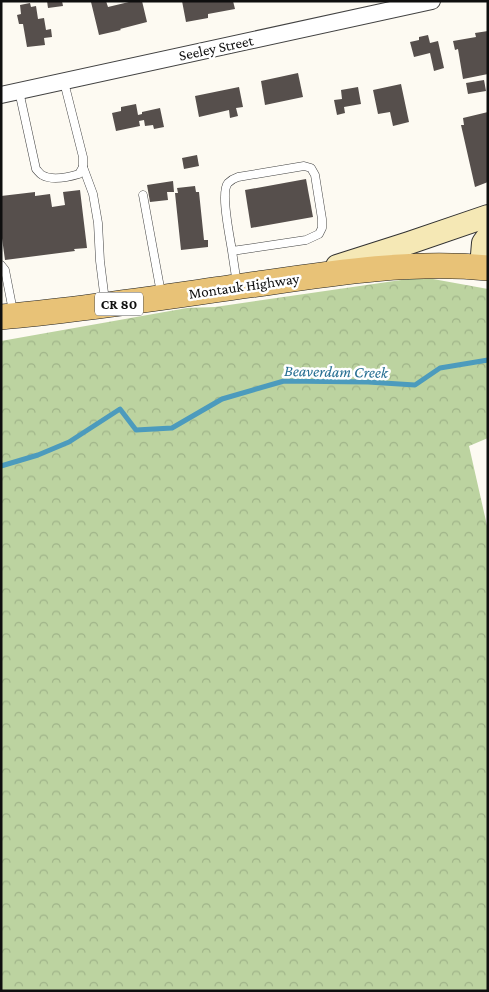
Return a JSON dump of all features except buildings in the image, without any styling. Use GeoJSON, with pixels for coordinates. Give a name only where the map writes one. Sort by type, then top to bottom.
{"type":"FeatureCollection","features":[{"type":"Feature","properties":{"kind":"main road"},"geometry":{"type":"LineString","coordinates":[[304,277],[488,216]]}},
{"type":"Feature","properties":{"kind":"main road"},"geometry":{"type":"LineString","coordinates":[[484,268],[483,243],[488,236]]}},
{"type":"Feature","properties":{"kind":"main road","name":"Montauk Highway"},"geometry":{"type":"LineString","coordinates":[[8,316],[106,306],[359,270],[452,266],[484,268]]}},
{"type":"Feature","properties":{"kind":"street","name":"Seeley Street"},"geometry":{"type":"LineString","coordinates":[[1,95],[432,1]]}},
{"type":"Feature","properties":{"kind":"lane"},"geometry":{"type":"LineString","coordinates":[[64,82],[83,157],[83,167],[93,194],[98,223],[100,261],[106,306]]}},
{"type":"Feature","properties":{"kind":"lane"},"geometry":{"type":"LineString","coordinates":[[19,91],[36,169],[43,176],[56,178],[79,174],[83,167]]}},
{"type":"Feature","properties":{"kind":"lane"},"geometry":{"type":"LineString","coordinates":[[232,251],[306,240],[319,234],[322,228],[322,219],[315,175],[311,168],[304,166],[238,177],[226,184],[224,200],[237,286]]}},
{"type":"Feature","properties":{"kind":"lane"},"geometry":{"type":"LineString","coordinates":[[143,195],[162,298]]}},
{"type":"Feature","properties":{"kind":"lane"},"geometry":{"type":"LineString","coordinates":[[1,265],[4,270],[8,316]]}},
{"type":"Feature","properties":{"kind":"green space"},"geometry":{"type":"Polygon","coordinates":[[[422,277],[488,289],[488,438],[469,446],[488,530],[488,991],[1,991],[1,341],[187,308],[215,307],[422,277]]]}},
{"type":"Feature","properties":{"kind":"waterway","name":"Beaverdam Creek"},"geometry":{"type":"LineString","coordinates":[[1,466],[38,455],[69,442],[120,409],[136,430],[172,428],[222,399],[284,381],[368,382],[415,385],[440,368],[488,360]]}}]}
